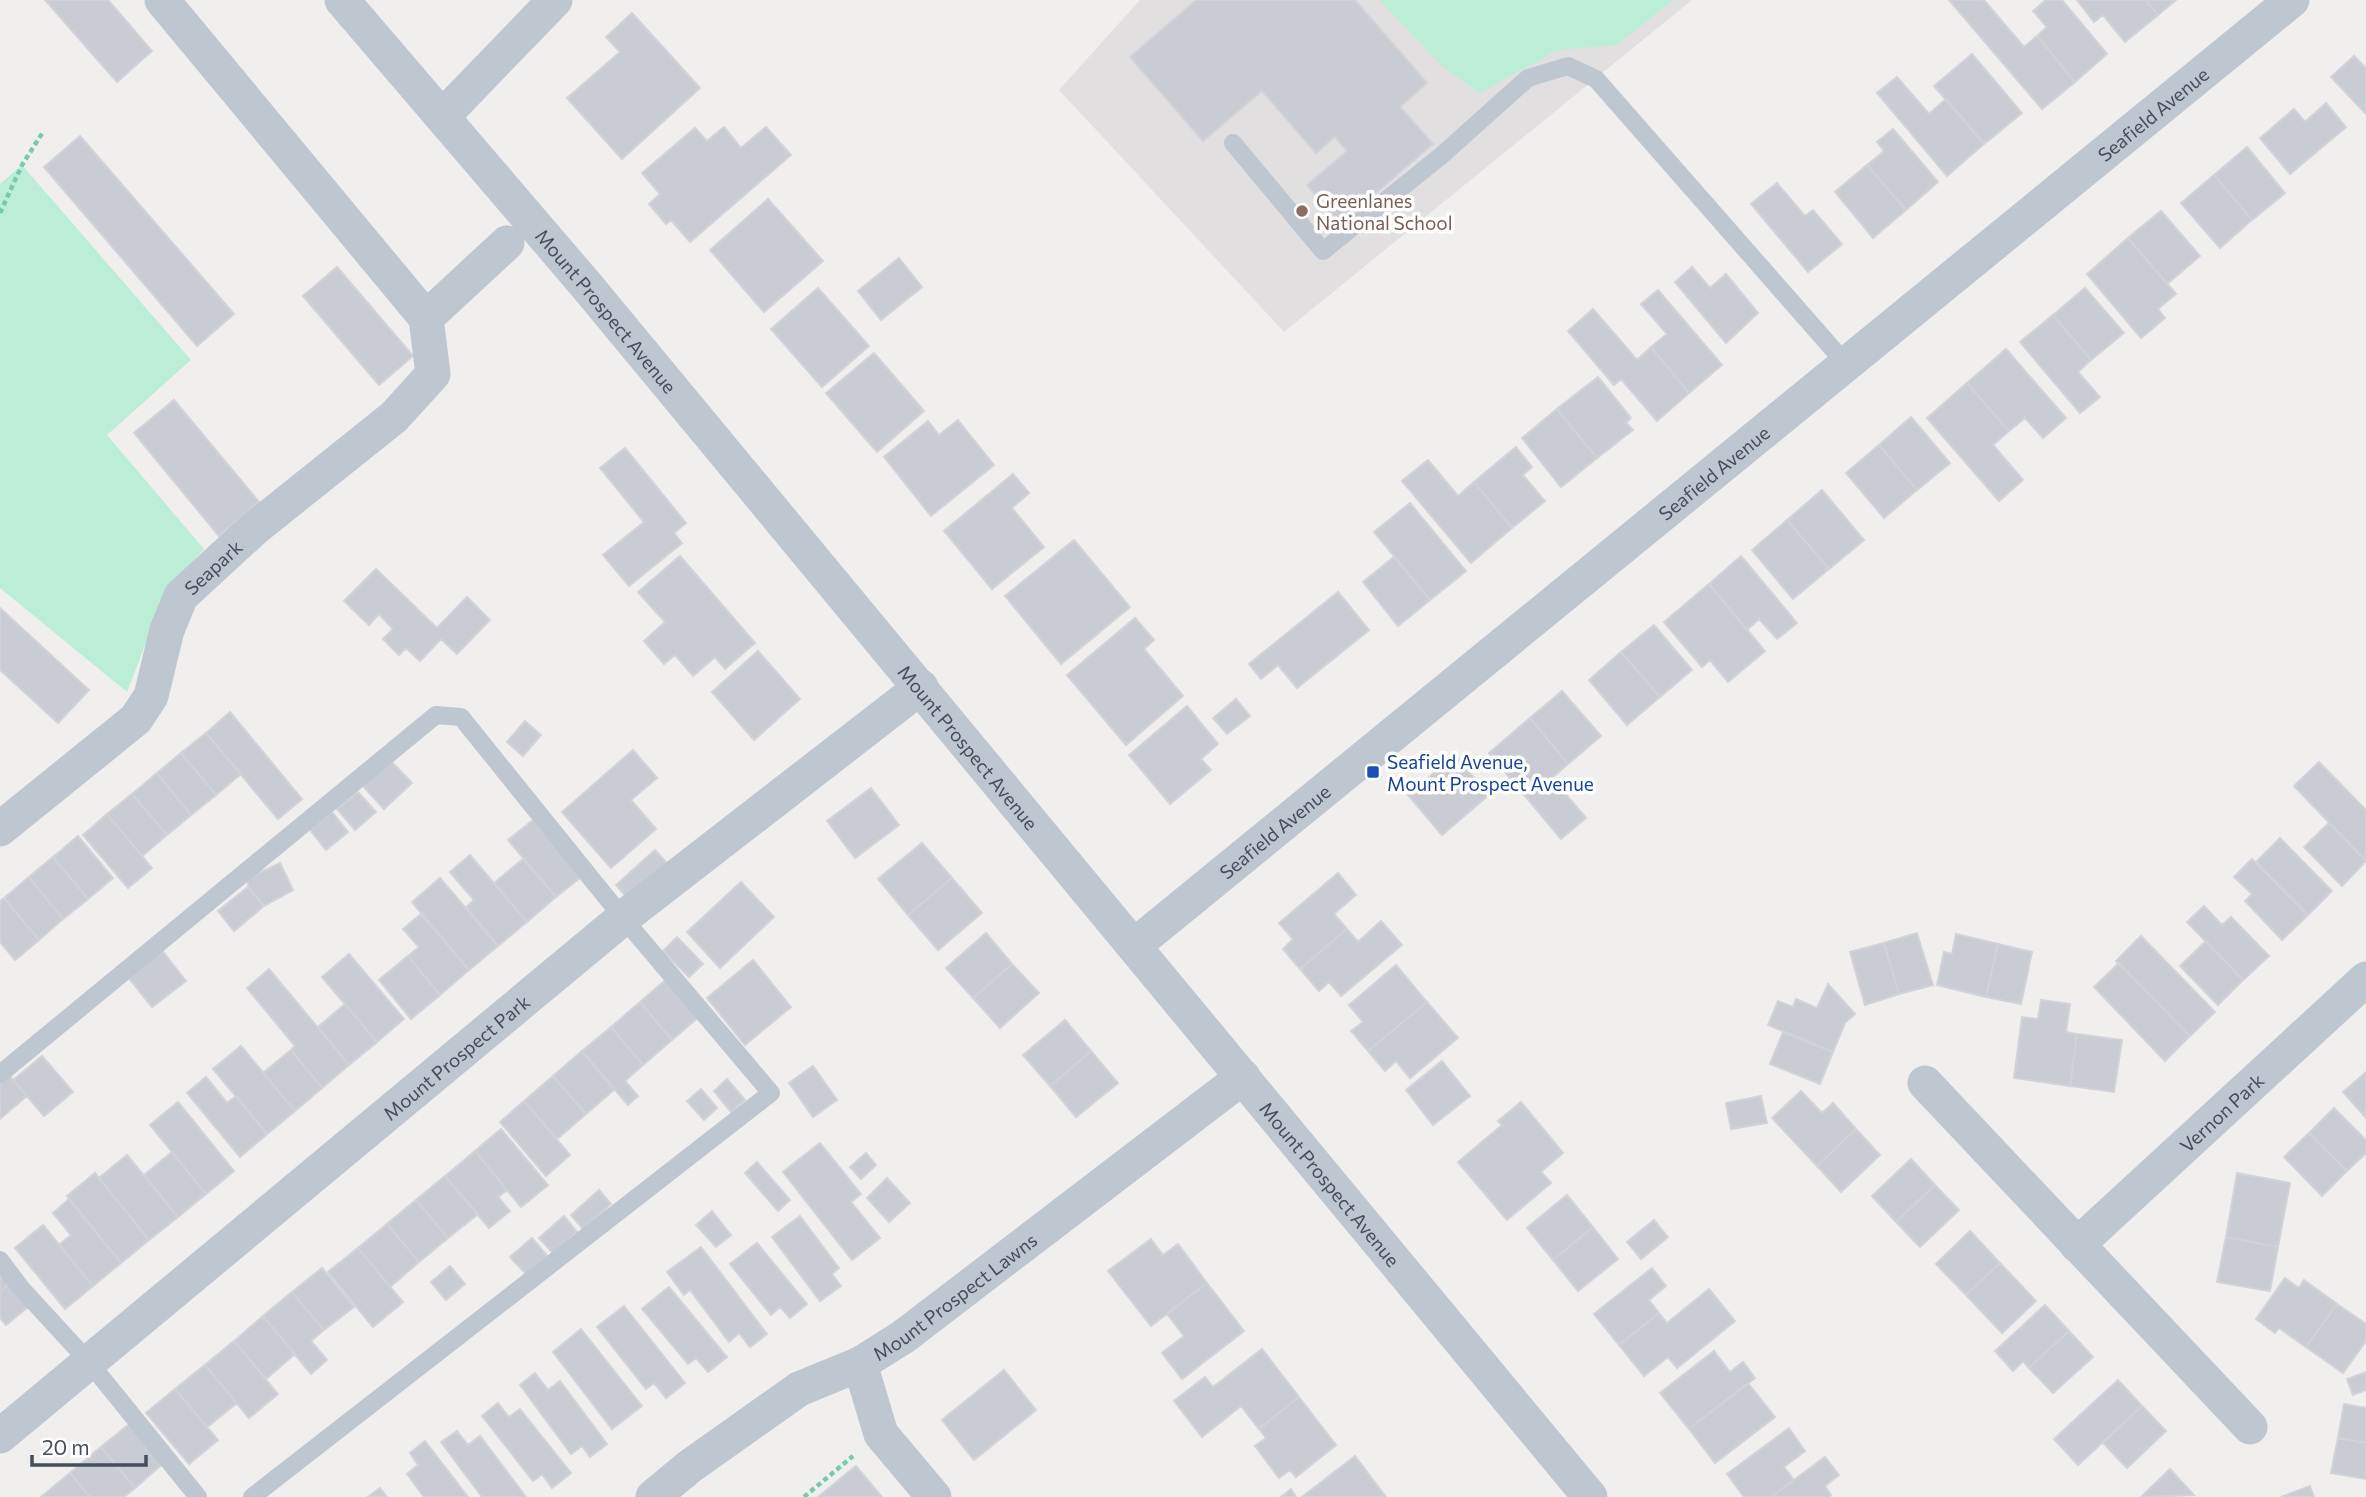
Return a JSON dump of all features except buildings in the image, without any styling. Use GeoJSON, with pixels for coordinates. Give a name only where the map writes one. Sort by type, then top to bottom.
{"type":"FeatureCollection","features":[{"type":"Feature","properties":{"kind":"street"},"geometry":{"type":"LineString","coordinates":[[163,0],[426,318],[508,243]]}},
{"type":"Feature","properties":{"kind":"street","name":"Mount Prospect Avenue"},"geometry":{"type":"LineString","coordinates":[[342,0],[443,116],[921,687],[1590,1497]]}},
{"type":"Feature","properties":{"kind":"street"},"geometry":{"type":"LineString","coordinates":[[443,116],[555,0]]}},
{"type":"Feature","properties":{"kind":"street","name":"Seafield Avenue"},"geometry":{"type":"LineString","coordinates":[[1135,944],[2292,0]]}},
{"type":"Feature","properties":{"kind":"street","name":"Seapark"},"geometry":{"type":"LineString","coordinates":[[0,830],[136,719],[151,696],[167,630],[180,596],[256,528],[394,417],[433,374],[426,318]]}},
{"type":"Feature","properties":{"kind":"street","name":"Mount Prospect Park"},"geometry":{"type":"LineString","coordinates":[[0,1436],[623,918],[921,687]]}},
{"type":"Feature","properties":{"kind":"street","name":"Vernon Park"},"geometry":{"type":"LineString","coordinates":[[2077,1245],[2366,979]]}},
{"type":"Feature","properties":{"kind":"street","name":"Mount Prospect Lawns"},"geometry":{"type":"LineString","coordinates":[[653,1497],[689,1467],[799,1389],[860,1364],[903,1336],[1243,1077]]}},
{"type":"Feature","properties":{"kind":"street"},"geometry":{"type":"LineString","coordinates":[[1925,1083],[2250,1427]]}},
{"type":"Feature","properties":{"kind":"street"},"geometry":{"type":"LineString","coordinates":[[860,1364],[881,1433],[933,1497]]}},
{"type":"Feature","properties":{"kind":"lane"},"geometry":{"type":"LineString","coordinates":[[1233,143],[1323,251],[1442,155],[1528,78],[1568,66],[1596,79],[1846,365]]}},
{"type":"Feature","properties":{"kind":"lane"},"geometry":{"type":"LineString","coordinates":[[0,1074],[436,715],[461,717],[623,918],[771,1093],[252,1497]]}},
{"type":"Feature","properties":{"kind":"lane"},"geometry":{"type":"LineString","coordinates":[[0,1260],[21,1288],[89,1362],[198,1497]]}},
{"type":"Feature","properties":{"kind":"path"},"geometry":{"type":"LineString","coordinates":[[0,213],[22,165],[44,132]]}},
{"type":"Feature","properties":{"kind":"path"},"geometry":{"type":"LineString","coordinates":[[804,1497],[881,1433]]}},
{"type":"Feature","properties":{"kind":"shaded area","name":"Greenlanes National School"},"geometry":{"type":"Polygon","coordinates":[[[1140,0],[1692,0],[1284,332],[1059,90],[1140,0]]]}},
{"type":"Feature","properties":{"kind":"green space"},"geometry":{"type":"Polygon","coordinates":[[[1379,0],[1673,0],[1617,45],[1557,50],[1480,93],[1443,67],[1379,0]]]}},
{"type":"Feature","properties":{"kind":"green space"},"geometry":{"type":"Polygon","coordinates":[[[22,165],[191,360],[107,435],[204,549],[165,594],[127,692],[0,588],[0,184],[22,165]]]}},
{"type":"Feature","properties":{"kind":"place","name":"Greenlanes National School"},"geometry":{"type":"Point","coordinates":[1302,211]}},
{"type":"Feature","properties":{"kind":"place","name":"Seafield Avenue, Mount Prospect Avenue"},"geometry":{"type":"Point","coordinates":[1373,772]}}]}
